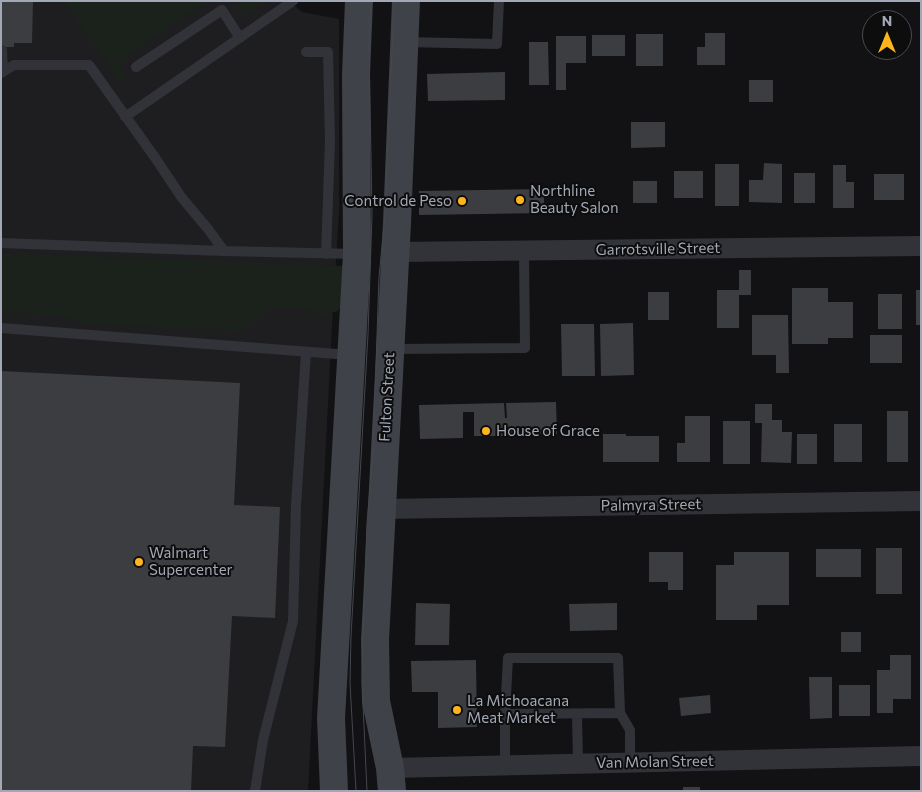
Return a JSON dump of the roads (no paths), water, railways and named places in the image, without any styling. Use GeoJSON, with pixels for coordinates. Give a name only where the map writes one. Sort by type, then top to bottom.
{"type":"FeatureCollection","features":[{"type":"Feature","properties":{"kind":"main road"},"geometry":{"type":"LineString","coordinates":[[334,791],[331,718],[357,254],[356,74],[359,1]]}},
{"type":"Feature","properties":{"kind":"main road","name":"Fulton Street"},"geometry":{"type":"LineString","coordinates":[[391,779],[376,701],[375,640],[406,1]]}},
{"type":"Feature","properties":{"kind":"street","name":"Garrotsville Street"},"geometry":{"type":"LineString","coordinates":[[395,252],[921,246]]}},
{"type":"Feature","properties":{"kind":"street","name":"Palmyra Street"},"geometry":{"type":"LineString","coordinates":[[381,509],[921,501]]}},
{"type":"Feature","properties":{"kind":"street","name":"Van Molan Street"},"geometry":{"type":"LineString","coordinates":[[391,779],[506,765],[921,756]]}},
{"type":"Feature","properties":{"kind":"lane"},"geometry":{"type":"LineString","coordinates":[[125,117],[293,1]]}},
{"type":"Feature","properties":{"kind":"lane"},"geometry":{"type":"LineString","coordinates":[[404,42],[497,44],[499,1]]}},
{"type":"Feature","properties":{"kind":"lane"},"geometry":{"type":"LineString","coordinates":[[136,67],[222,10],[240,38]]}},
{"type":"Feature","properties":{"kind":"lane"},"geometry":{"type":"LineString","coordinates":[[2,50],[2,73]]}},
{"type":"Feature","properties":{"kind":"lane"},"geometry":{"type":"LineString","coordinates":[[306,52],[328,52],[330,141],[326,254]]}},
{"type":"Feature","properties":{"kind":"lane"},"geometry":{"type":"LineString","coordinates":[[2,73],[14,65],[89,65],[182,198],[224,251]]}},
{"type":"Feature","properties":{"kind":"lane"},"geometry":{"type":"LineString","coordinates":[[1,243],[357,254]]}},
{"type":"Feature","properties":{"kind":"lane"},"geometry":{"type":"LineString","coordinates":[[390,349],[525,348],[524,251]]}},
{"type":"Feature","properties":{"kind":"lane"},"geometry":{"type":"LineString","coordinates":[[1,328],[351,355]]}},
{"type":"Feature","properties":{"kind":"lane"},"geometry":{"type":"LineString","coordinates":[[254,791],[263,740],[293,621],[296,505],[306,352]]}},
{"type":"Feature","properties":{"kind":"lane"},"geometry":{"type":"LineString","coordinates":[[506,765],[508,658],[618,658],[620,714],[630,730],[630,762]]}},
{"type":"Feature","properties":{"kind":"lane"},"geometry":{"type":"LineString","coordinates":[[506,714],[620,714]]}},
{"type":"Feature","properties":{"kind":"lane"},"geometry":{"type":"LineString","coordinates":[[577,714],[578,763]]}},
{"type":"Feature","properties":{"kind":"tram line"},"geometry":{"type":"LineString","coordinates":[[356,791],[350,683],[368,334],[372,214],[369,46],[371,1]]}},
{"type":"Feature","properties":{"kind":"tram line"},"geometry":{"type":"LineString","coordinates":[[367,791],[362,683],[363,637],[367,523],[373,452],[379,277],[385,216],[394,1]]}},
{"type":"Feature","properties":{"kind":"place","name":"Northline Beauty Salon"},"geometry":{"type":"Point","coordinates":[520,200]}},
{"type":"Feature","properties":{"kind":"place","name":"Control de Peso"},"geometry":{"type":"Point","coordinates":[462,201]}},
{"type":"Feature","properties":{"kind":"place","name":"House of Grace"},"geometry":{"type":"Point","coordinates":[486,431]}},
{"type":"Feature","properties":{"kind":"place","name":"Walmart Supercenter"},"geometry":{"type":"Point","coordinates":[139,562]}},
{"type":"Feature","properties":{"kind":"place","name":"La Michoacana Meat Market"},"geometry":{"type":"Point","coordinates":[457,710]}}]}
